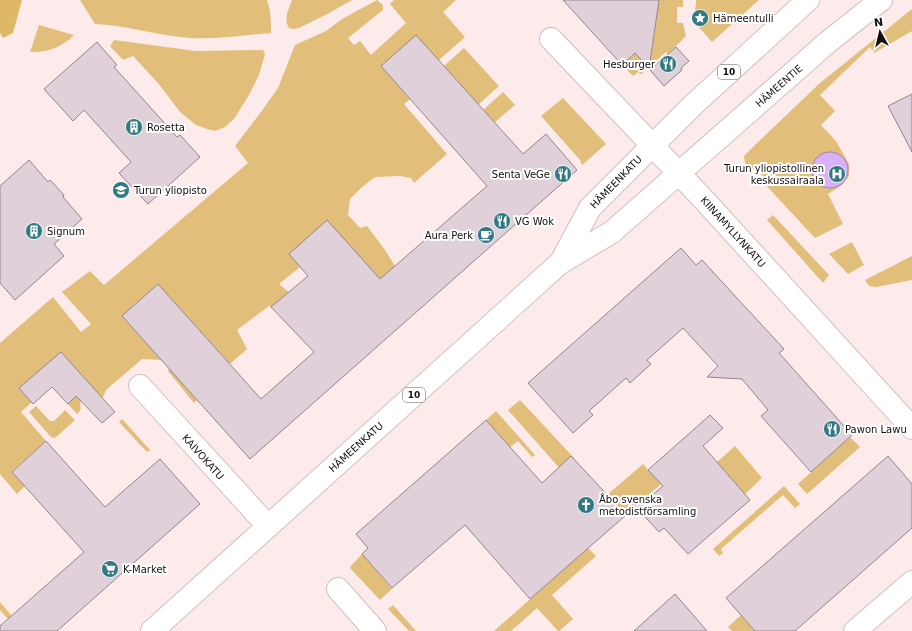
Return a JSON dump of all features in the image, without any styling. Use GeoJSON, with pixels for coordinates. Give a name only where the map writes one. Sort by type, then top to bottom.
{"type":"FeatureCollection","features":[{"type":"Feature","properties":{"kind":"main road","name":"10"},"geometry":{"type":"LineString","coordinates":[[652,145],[692,106],[808,0]]}},
{"type":"Feature","properties":{"kind":"main road","name":"HÄMEENTIE"},"geometry":{"type":"LineString","coordinates":[[679,173],[828,42],[881,0]]}},
{"type":"Feature","properties":{"kind":"main road","name":"KIINAMYLLYNKATU"},"geometry":{"type":"LineString","coordinates":[[551,39],[679,173],[912,428]]}},
{"type":"Feature","properties":{"kind":"main road","name":"HÄMEENKATU"},"geometry":{"type":"LineString","coordinates":[[560,263],[590,208],[652,145]]}},
{"type":"Feature","properties":{"kind":"main road","name":"HÄMEENKATU"},"geometry":{"type":"LineString","coordinates":[[152,631],[560,263],[612,232],[679,173]]}},
{"type":"Feature","properties":{"kind":"main road","name":"KAIVOKATU"},"geometry":{"type":"LineString","coordinates":[[140,386],[268,526]]}},
{"type":"Feature","properties":{"kind":"main road"},"geometry":{"type":"LineString","coordinates":[[855,631],[912,582]]}},
{"type":"Feature","properties":{"kind":"main road"},"geometry":{"type":"LineString","coordinates":[[338,589],[375,631]]}},
{"type":"Feature","properties":{"kind":"shaded area"},"geometry":{"type":"Polygon","coordinates":[[[0,0],[22,0],[13,33],[3,38],[0,33],[0,0]]]}},
{"type":"Feature","properties":{"kind":"shaded area"},"geometry":{"type":"Polygon","coordinates":[[[80,0],[267,0],[271,20],[271,33],[214,38],[191,38],[95,24],[80,0]]]}},
{"type":"Feature","properties":{"kind":"shaded area"},"geometry":{"type":"Polygon","coordinates":[[[292,0],[352,0],[299,28],[293,29],[289,28],[287,25],[287,14],[292,0]]]}},
{"type":"Feature","properties":{"kind":"shaded area"},"geometry":{"type":"Polygon","coordinates":[[[377,0],[383,5],[383,10],[348,38],[354,45],[360,41],[371,55],[406,23],[390,4],[394,0],[456,0],[443,12],[465,37],[439,60],[381,66],[410,99],[404,104],[447,154],[414,183],[411,178],[400,176],[375,177],[350,199],[348,215],[360,228],[367,226],[403,275],[388,288],[300,267],[279,284],[289,292],[271,307],[269,306],[237,330],[247,349],[230,364],[158,284],[122,316],[162,360],[142,359],[106,390],[103,397],[96,398],[90,395],[80,403],[81,406],[77,414],[68,404],[90,384],[61,352],[19,388],[32,402],[21,412],[46,441],[12,471],[25,486],[17,494],[0,474],[0,343],[53,297],[81,332],[91,324],[62,292],[90,271],[104,285],[248,163],[235,146],[278,88],[295,45],[326,31],[342,19],[377,0]]]}},
{"type":"Feature","properties":{"kind":"shaded area"},"geometry":{"type":"Polygon","coordinates":[[[659,0],[683,0],[683,7],[677,7],[677,23],[683,23],[686,36],[668,54],[666,52],[641,74],[638,72],[633,76],[622,65],[654,37],[659,0]]]}},
{"type":"Feature","properties":{"kind":"shaded area"},"geometry":{"type":"Polygon","coordinates":[[[696,0],[759,0],[712,42],[697,25],[695,15],[696,0]]]}},
{"type":"Feature","properties":{"kind":"shaded area"},"geometry":{"type":"Polygon","coordinates":[[[912,9],[912,31],[874,53],[870,47],[820,95],[835,111],[821,125],[836,141],[849,164],[849,176],[842,185],[828,194],[843,224],[815,238],[762,181],[765,178],[755,168],[752,170],[745,163],[744,156],[820,83],[912,9]]]}},
{"type":"Feature","properties":{"kind":"shaded area"},"geometry":{"type":"Polygon","coordinates":[[[39,25],[74,35],[65,43],[54,48],[30,52],[39,25]]]}},
{"type":"Feature","properties":{"kind":"shaded area"},"geometry":{"type":"Polygon","coordinates":[[[114,40],[196,51],[263,50],[265,54],[259,75],[234,119],[225,127],[215,131],[196,125],[180,112],[158,83],[133,56],[123,60],[110,46],[114,40]]]}},
{"type":"Feature","properties":{"kind":"shaded area"},"geometry":{"type":"Polygon","coordinates":[[[464,48],[499,86],[478,105],[444,66],[464,48]]]}},
{"type":"Feature","properties":{"kind":"shaded area"},"geometry":{"type":"Polygon","coordinates":[[[503,92],[515,105],[494,123],[483,110],[503,92]]]}},
{"type":"Feature","properties":{"kind":"shaded area"},"geometry":{"type":"Polygon","coordinates":[[[563,98],[606,144],[582,165],[580,160],[541,116],[563,98]]]}},
{"type":"Feature","properties":{"kind":"shaded area"},"geometry":{"type":"Polygon","coordinates":[[[834,152],[843,157],[847,163],[847,177],[843,183],[834,188],[826,188],[817,183],[813,177],[812,166],[817,157],[823,153],[834,152]]]}},
{"type":"Feature","properties":{"kind":"shaded area"},"geometry":{"type":"Polygon","coordinates":[[[773,215],[829,275],[823,283],[767,220],[773,215]]]}},
{"type":"Feature","properties":{"kind":"shaded area"},"geometry":{"type":"Polygon","coordinates":[[[852,242],[864,265],[848,274],[829,254],[852,242]]]}},
{"type":"Feature","properties":{"kind":"shaded area"},"geometry":{"type":"Polygon","coordinates":[[[912,256],[912,280],[876,287],[869,286],[865,280],[912,256]]]}},
{"type":"Feature","properties":{"kind":"shaded area"},"geometry":{"type":"Polygon","coordinates":[[[169,368],[197,400],[194,403],[168,371],[169,368]]]}},
{"type":"Feature","properties":{"kind":"shaded area"},"geometry":{"type":"Polygon","coordinates":[[[520,400],[575,459],[562,471],[508,410],[520,400]]]}},
{"type":"Feature","properties":{"kind":"shaded area"},"geometry":{"type":"Polygon","coordinates":[[[36,406],[50,421],[54,421],[65,410],[75,420],[55,438],[51,437],[29,412],[36,406]]]}},
{"type":"Feature","properties":{"kind":"shaded area"},"geometry":{"type":"Polygon","coordinates":[[[496,411],[535,455],[532,457],[518,441],[510,447],[486,420],[496,411]]]}},
{"type":"Feature","properties":{"kind":"shaded area"},"geometry":{"type":"Polygon","coordinates":[[[122,419],[150,450],[148,452],[119,422],[122,419]]]}},
{"type":"Feature","properties":{"kind":"shaded area"},"geometry":{"type":"Polygon","coordinates":[[[850,437],[860,447],[807,494],[798,484],[850,437]]]}},
{"type":"Feature","properties":{"kind":"shaded area"},"geometry":{"type":"Polygon","coordinates":[[[735,446],[762,478],[745,494],[717,462],[735,446]]]}},
{"type":"Feature","properties":{"kind":"shaded area"},"geometry":{"type":"Polygon","coordinates":[[[643,464],[661,484],[626,515],[607,495],[643,464]]]}},
{"type":"Feature","properties":{"kind":"shaded area"},"geometry":{"type":"Polygon","coordinates":[[[784,486],[800,504],[795,508],[783,495],[721,549],[723,553],[719,556],[713,549],[784,486]]]}},
{"type":"Feature","properties":{"kind":"shaded area"},"geometry":{"type":"Polygon","coordinates":[[[588,548],[596,556],[552,595],[573,619],[558,631],[537,608],[511,631],[494,631],[588,548]]]}},
{"type":"Feature","properties":{"kind":"shaded area"},"geometry":{"type":"Polygon","coordinates":[[[362,554],[392,589],[380,600],[350,568],[362,554]]]}},
{"type":"Feature","properties":{"kind":"shaded area"},"geometry":{"type":"Polygon","coordinates":[[[0,602],[12,616],[8,619],[0,610],[0,602]]]}},
{"type":"Feature","properties":{"kind":"shaded area"},"geometry":{"type":"Polygon","coordinates":[[[393,605],[416,631],[409,631],[388,609],[393,605]]]}},
{"type":"Feature","properties":{"kind":"shaded area"},"geometry":{"type":"Polygon","coordinates":[[[741,615],[755,631],[732,631],[728,627],[741,615]]]}},
{"type":"Feature","properties":{"kind":"building"},"geometry":{"type":"Polygon","coordinates":[[[563,0],[659,0],[649,69],[635,53],[622,65],[563,0]]]}},
{"type":"Feature","properties":{"kind":"building"},"geometry":{"type":"Polygon","coordinates":[[[416,35],[523,154],[546,134],[577,170],[250,459],[122,316],[158,284],[261,399],[314,352],[271,307],[308,276],[289,254],[327,220],[380,279],[487,186],[381,66],[416,35]]]}},
{"type":"Feature","properties":{"kind":"building","name":"Rosetta"},"geometry":{"type":"Polygon","coordinates":[[[97,42],[117,65],[114,67],[177,137],[180,135],[200,157],[148,204],[119,173],[131,162],[84,110],[73,121],[44,89],[97,42]]]}},
{"type":"Feature","properties":{"kind":"building","name":"Hesburger"},"geometry":{"type":"Polygon","coordinates":[[[676,47],[689,61],[681,68],[682,70],[664,86],[650,70],[676,47]]]}},
{"type":"Feature","properties":{"kind":"building"},"geometry":{"type":"Polygon","coordinates":[[[912,94],[912,152],[888,106],[912,94]]]}},
{"type":"Feature","properties":{"kind":"building","name":"Signum"},"geometry":{"type":"Polygon","coordinates":[[[29,160],[48,182],[50,180],[64,195],[63,197],[82,219],[54,244],[64,256],[15,300],[0,283],[0,186],[29,160]]]}},
{"type":"Feature","properties":{"kind":"building"},"geometry":{"type":"Polygon","coordinates":[[[681,248],[696,265],[702,260],[784,349],[779,353],[852,435],[811,472],[761,416],[768,410],[742,379],[707,377],[718,366],[683,328],[647,360],[651,364],[630,383],[626,378],[589,411],[593,415],[573,433],[528,383],[681,248]]]}},
{"type":"Feature","properties":{"kind":"building"},"geometry":{"type":"Polygon","coordinates":[[[61,352],[115,412],[102,423],[76,396],[68,404],[52,387],[33,404],[19,388],[61,352]]]}},
{"type":"Feature","properties":{"kind":"building"},"geometry":{"type":"Polygon","coordinates":[[[710,415],[723,428],[703,446],[750,500],[688,554],[664,528],[659,532],[637,508],[663,486],[648,470],[710,415]]]}},
{"type":"Feature","properties":{"kind":"building"},"geometry":{"type":"Polygon","coordinates":[[[486,420],[542,483],[571,456],[626,515],[530,599],[465,525],[392,588],[362,554],[368,548],[356,534],[486,420]]]}},
{"type":"Feature","properties":{"kind":"building"},"geometry":{"type":"Polygon","coordinates":[[[46,441],[105,507],[160,459],[200,504],[57,631],[0,631],[0,626],[84,552],[12,472],[46,441]]]}},
{"type":"Feature","properties":{"kind":"building"},"geometry":{"type":"Polygon","coordinates":[[[888,456],[912,484],[912,528],[795,631],[755,631],[726,598],[888,456]]]}},
{"type":"Feature","properties":{"kind":"building"},"geometry":{"type":"Polygon","coordinates":[[[675,594],[707,631],[634,631],[675,594]]]}},
{"type":"Feature","properties":{"kind":"place","name":"Hämeentulli"},"geometry":{"type":"Point","coordinates":[700,18]}},
{"type":"Feature","properties":{"kind":"place","name":"Hesburger"},"geometry":{"type":"Point","coordinates":[668,64]}},
{"type":"Feature","properties":{"kind":"place","name":"Rosetta"},"geometry":{"type":"Point","coordinates":[134,127]}},
{"type":"Feature","properties":{"kind":"place","name":"Senta VeGe"},"geometry":{"type":"Point","coordinates":[563,174]}},
{"type":"Feature","properties":{"kind":"place","name":"Turun yliopistollinen keskussairaala"},"geometry":{"type":"Point","coordinates":[837,174]}},
{"type":"Feature","properties":{"kind":"place","name":"Turun yliopisto"},"geometry":{"type":"Point","coordinates":[121,190]}},
{"type":"Feature","properties":{"kind":"place","name":"VG Wok"},"geometry":{"type":"Point","coordinates":[502,221]}},
{"type":"Feature","properties":{"kind":"place","name":"Signum"},"geometry":{"type":"Point","coordinates":[34,231]}},
{"type":"Feature","properties":{"kind":"place","name":"Aura Perk"},"geometry":{"type":"Point","coordinates":[486,235]}},
{"type":"Feature","properties":{"kind":"place","name":"Pawon Lawu"},"geometry":{"type":"Point","coordinates":[832,429]}},
{"type":"Feature","properties":{"kind":"place","name":"Åbo svenska metodistförsamling"},"geometry":{"type":"Point","coordinates":[586,505]}},
{"type":"Feature","properties":{"kind":"place","name":"K-Market"},"geometry":{"type":"Point","coordinates":[110,569]}}]}
